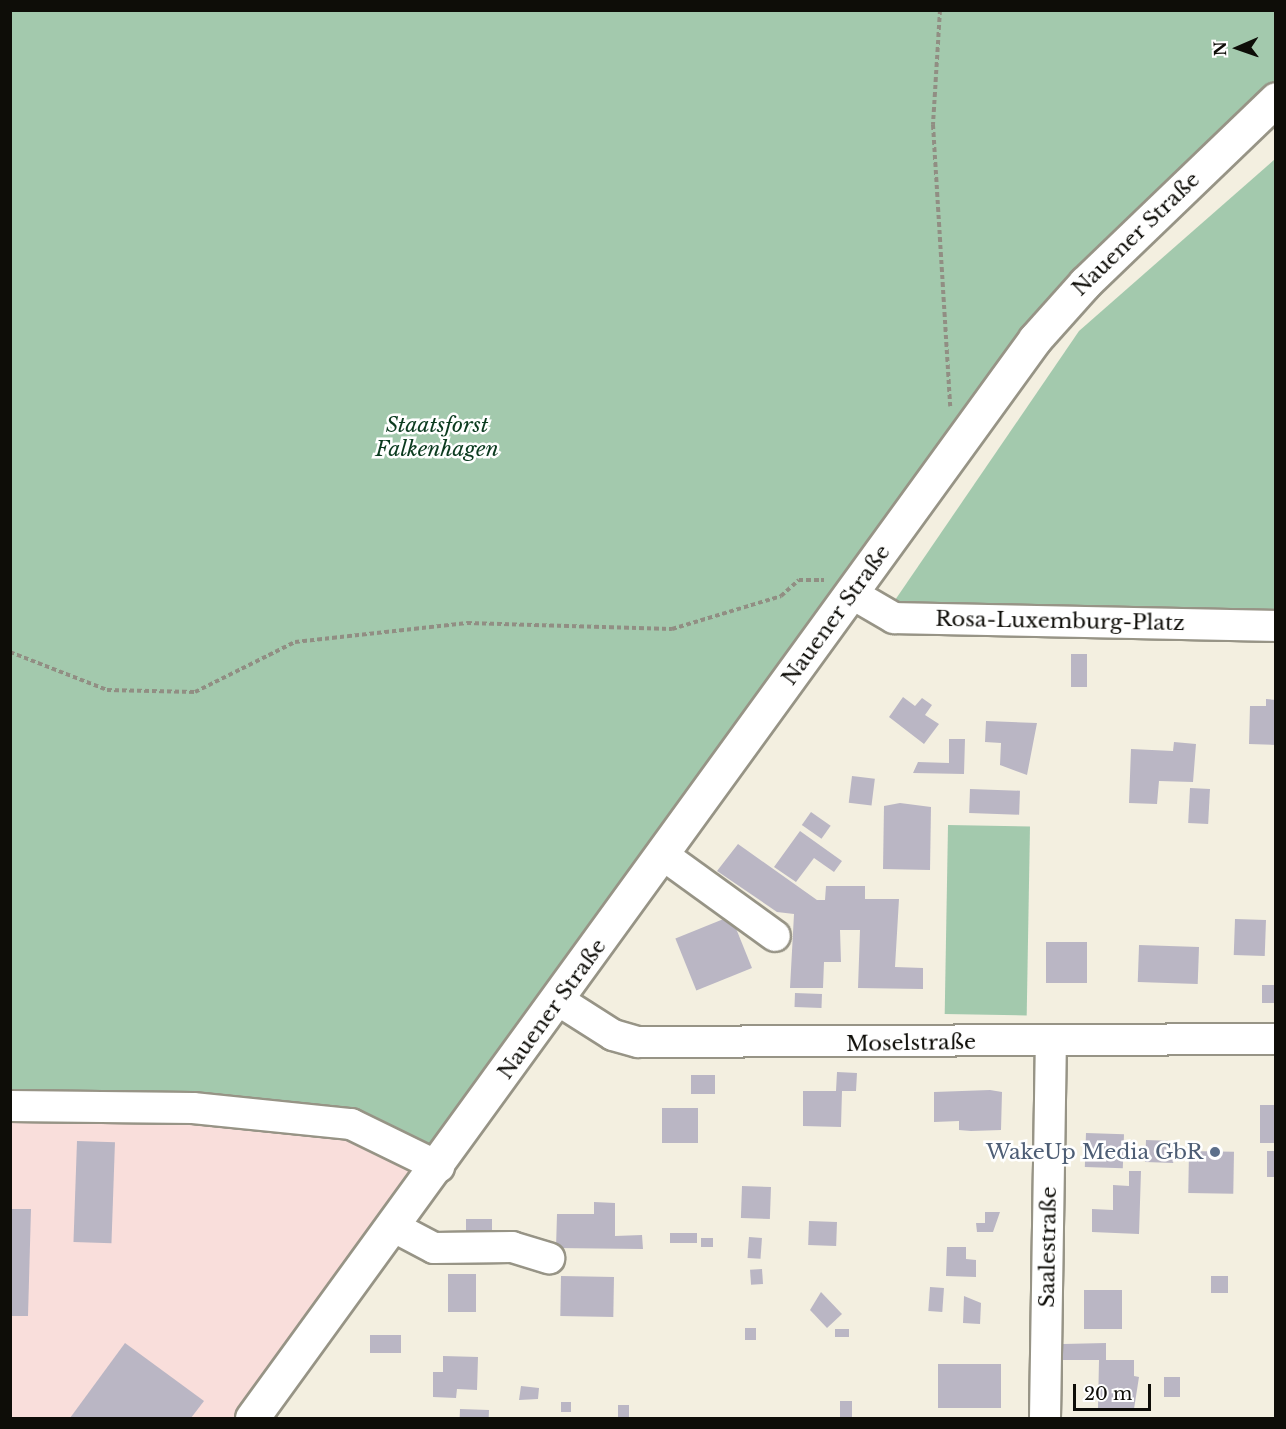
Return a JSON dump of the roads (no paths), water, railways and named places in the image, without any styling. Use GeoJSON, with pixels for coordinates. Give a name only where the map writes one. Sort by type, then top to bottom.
{"type":"FeatureCollection","features":[{"type":"Feature","properties":{"kind":"main road","name":"Nauener Straße"},"geometry":{"type":"LineString","coordinates":[[252,1419],[439,1167],[1035,339],[1085,283],[1275,99]]}},
{"type":"Feature","properties":{"kind":"street","name":"Rosa-Luxemburg-Platz"},"geometry":{"type":"LineString","coordinates":[[854,590],[894,618],[1275,626]]}},
{"type":"Feature","properties":{"kind":"street"},"geometry":{"type":"LineString","coordinates":[[663,855],[775,936]]}},
{"type":"Feature","properties":{"kind":"street","name":"Moselstraße"},"geometry":{"type":"LineString","coordinates":[[558,1000],[613,1035],[638,1042],[1275,1040]]}},
{"type":"Feature","properties":{"kind":"street","name":"Saalestraße"},"geometry":{"type":"LineString","coordinates":[[1046,1419],[1051,1040]]}},
{"type":"Feature","properties":{"kind":"street"},"geometry":{"type":"LineString","coordinates":[[10,1106],[193,1108],[351,1124],[439,1167]]}},
{"type":"Feature","properties":{"kind":"street"},"geometry":{"type":"LineString","coordinates":[[394,1227],[434,1248],[512,1247],[549,1258]]}},
{"type":"Feature","properties":{"kind":"place","name":"WakeUp Media GbR"},"geometry":{"type":"Point","coordinates":[1215,1152]}},
{"type":"Feature","properties":{"kind":"park label","name":"Staatsforst Falkenhagen"},"geometry":{"type":"Point","coordinates":[437,437]}}]}
